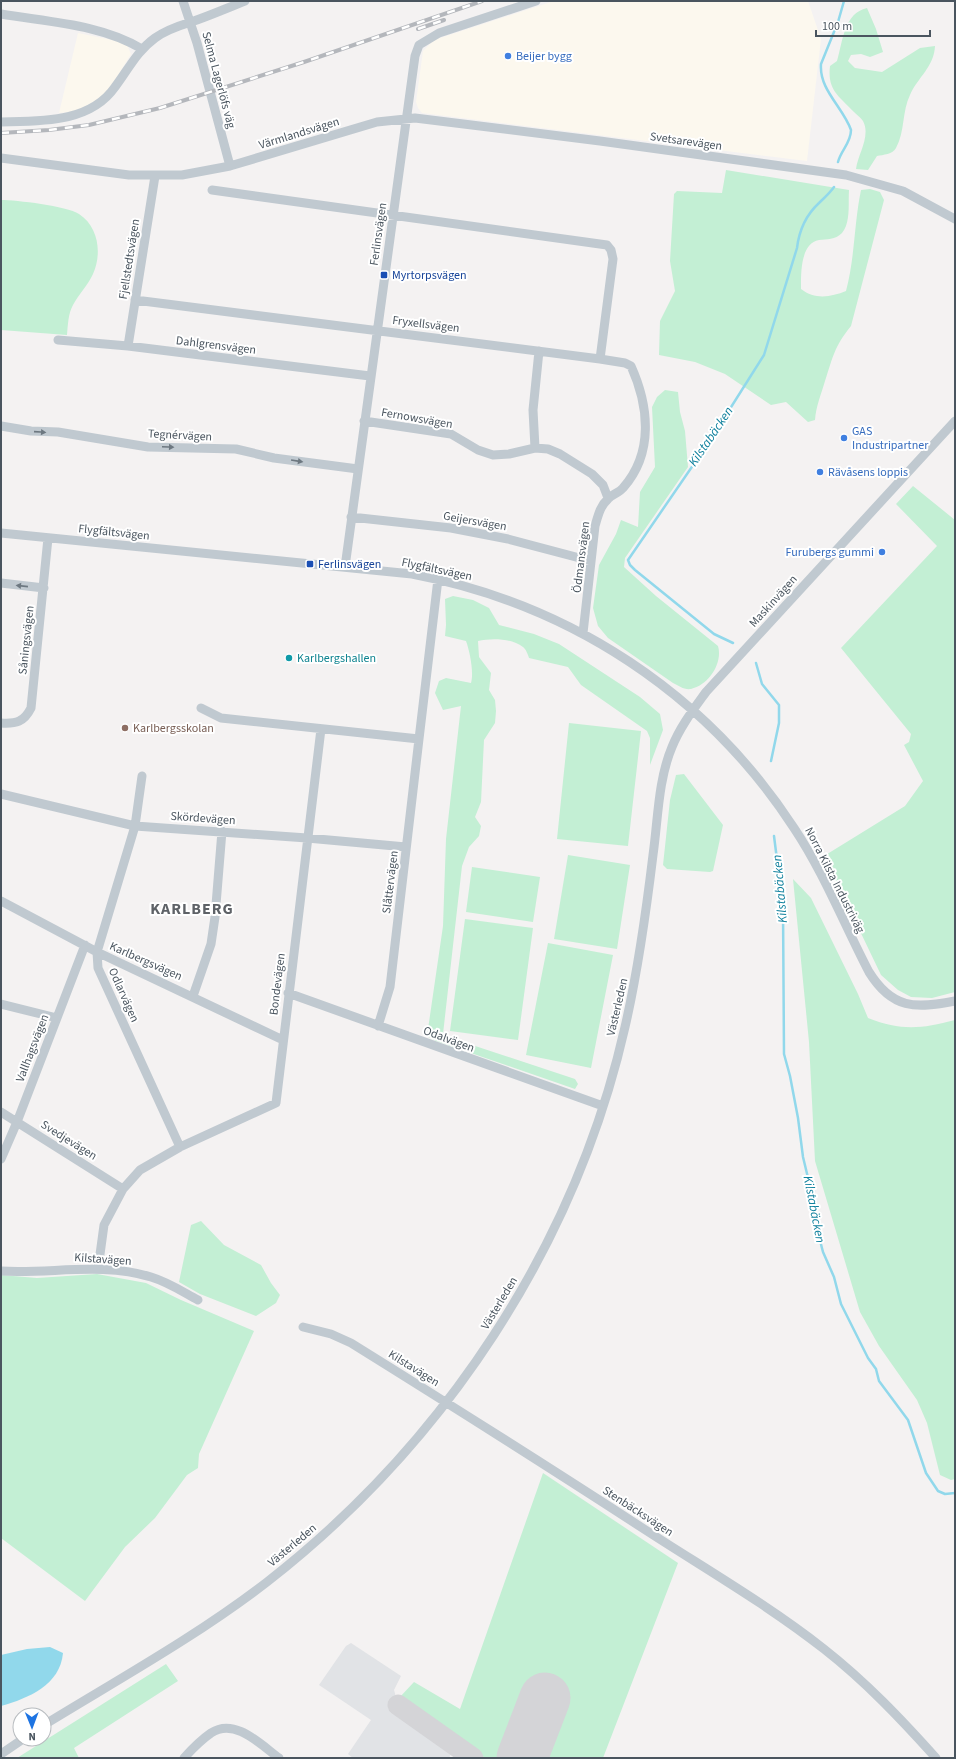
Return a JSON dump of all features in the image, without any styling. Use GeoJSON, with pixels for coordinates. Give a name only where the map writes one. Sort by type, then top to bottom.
{"type":"FeatureCollection","features":[{"type":"Feature","properties":{"kind":"street","name":"Selma Lagerlöfs väg"},"geometry":{"type":"LineString","coordinates":[[183,1],[191,22],[230,166]]}},
{"type":"Feature","properties":{"kind":"street"},"geometry":{"type":"LineString","coordinates":[[1,122],[73,116],[93,109],[108,97],[142,49],[166,31],[245,1]]}},
{"type":"Feature","properties":{"kind":"street"},"geometry":{"type":"LineString","coordinates":[[405,118],[415,56],[419,44],[439,33],[536,1]]}},
{"type":"Feature","properties":{"kind":"street"},"geometry":{"type":"LineString","coordinates":[[1,14],[102,32],[128,41],[142,49]]}},
{"type":"Feature","properties":{"kind":"street","name":"Värmlandsvägen"},"geometry":{"type":"LineString","coordinates":[[1,158],[105,172],[155,176],[195,173],[230,166],[377,122],[405,118]]}},
{"type":"Feature","properties":{"kind":"street","name":"Ferlinsvägen"},"geometry":{"type":"LineString","coordinates":[[345,567],[405,118]]}},
{"type":"Feature","properties":{"kind":"street","name":"Svetsarevägen"},"geometry":{"type":"LineString","coordinates":[[405,118],[576,138],[846,175],[903,191],[955,219]]}},
{"type":"Feature","properties":{"kind":"street","name":"Fjellstedtsvägen"},"geometry":{"type":"LineString","coordinates":[[128,346],[155,176]]}},
{"type":"Feature","properties":{"kind":"street"},"geometry":{"type":"LineString","coordinates":[[212,190],[393,214],[608,246],[612,250],[613,259],[600,359]]}},
{"type":"Feature","properties":{"kind":"street","name":"Fryxellsvägen"},"geometry":{"type":"LineString","coordinates":[[135,300],[600,359]]}},
{"type":"Feature","properties":{"kind":"street","name":"Dahlgrensvägen"},"geometry":{"type":"LineString","coordinates":[[58,340],[128,346],[370,376]]}},
{"type":"Feature","properties":{"kind":"street"},"geometry":{"type":"LineString","coordinates":[[535,448],[533,410],[539,352]]}},
{"type":"Feature","properties":{"kind":"street","name":"Ödmansvägen"},"geometry":{"type":"LineString","coordinates":[[583,633],[595,526],[599,511],[608,498],[621,490],[630,478],[639,463],[644,449],[646,433],[646,416],[643,397],[631,366],[625,363],[600,359]]}},
{"type":"Feature","properties":{"kind":"street","name":"Fernowsvägen"},"geometry":{"type":"LineString","coordinates":[[364,421],[451,434],[478,450],[493,455],[509,454],[535,448],[548,449],[576,463],[603,485],[608,498]]}},
{"type":"Feature","properties":{"kind":"street","name":"Maskinvägen"},"geometry":{"type":"LineString","coordinates":[[693,711],[706,692],[955,421]]}},
{"type":"Feature","properties":{"kind":"street","name":"Tegnérvägen"},"geometry":{"type":"LineString","coordinates":[[1,426],[31,431],[58,432],[148,447],[236,449],[274,458],[358,469]]}},
{"type":"Feature","properties":{"kind":"street","name":"Geijersvägen"},"geometry":{"type":"LineString","coordinates":[[351,517],[452,528],[508,539],[591,561]]}},
{"type":"Feature","properties":{"kind":"street","name":"Flygfältsvägen"},"geometry":{"type":"LineString","coordinates":[[1,533],[412,574],[438,579],[479,590],[528,607],[583,633],[633,662],[693,711]]}},
{"type":"Feature","properties":{"kind":"street","name":"Såningsvägen"},"geometry":{"type":"LineString","coordinates":[[1,723],[20,722],[27,717],[31,708],[48,538]]}},
{"type":"Feature","properties":{"kind":"street","name":"Slåttervägen"},"geometry":{"type":"LineString","coordinates":[[378,1026],[390,986],[438,579]]}},
{"type":"Feature","properties":{"kind":"street"},"geometry":{"type":"LineString","coordinates":[[1,583],[44,588]]}},
{"type":"Feature","properties":{"kind":"street"},"geometry":{"type":"LineString","coordinates":[[200,708],[221,718],[419,740]]}},
{"type":"Feature","properties":{"kind":"street","name":"Norra Kilsta Industriväg"},"geometry":{"type":"LineString","coordinates":[[693,711],[722,737],[754,771],[794,828],[814,860],[877,986],[887,995],[899,1002],[912,1006],[926,1006],[955,1001]]}},
{"type":"Feature","properties":{"kind":"street","name":"Västerleden"},"geometry":{"type":"LineString","coordinates":[[52,1720],[198,1630],[286,1567],[315,1542],[360,1499],[410,1447],[446,1402],[498,1328],[540,1257],[574,1185],[603,1106],[624,1032],[637,969],[667,761],[676,738],[693,711]]}},
{"type":"Feature","properties":{"kind":"street","name":"Bondevägen"},"geometry":{"type":"LineString","coordinates":[[98,1269],[104,1225],[123,1189],[146,1165],[180,1147],[276,1103],[288,993],[321,729]]}},
{"type":"Feature","properties":{"kind":"street","name":"Odlarvägen"},"geometry":{"type":"LineString","coordinates":[[142,776],[135,826],[97,952],[98,968],[180,1147]]}},
{"type":"Feature","properties":{"kind":"street","name":"Skördevägen"},"geometry":{"type":"LineString","coordinates":[[1,794],[135,826],[222,831],[406,847]]}},
{"type":"Feature","properties":{"kind":"street"},"geometry":{"type":"LineString","coordinates":[[192,996],[211,944],[215,917],[222,831]]}},
{"type":"Feature","properties":{"kind":"street","name":"Karlbergsvägen"},"geometry":{"type":"LineString","coordinates":[[1,901],[97,952],[283,1040]]}},
{"type":"Feature","properties":{"kind":"street","name":"Vallhagsvägen"},"geometry":{"type":"LineString","coordinates":[[1,1158],[17,1122],[85,945]]}},
{"type":"Feature","properties":{"kind":"street","name":"Odalvägen"},"geometry":{"type":"LineString","coordinates":[[288,993],[603,1106]]}},
{"type":"Feature","properties":{"kind":"street"},"geometry":{"type":"LineString","coordinates":[[1,1004],[57,1018]]}},
{"type":"Feature","properties":{"kind":"street","name":"Svedjevägen"},"geometry":{"type":"LineString","coordinates":[[1,1112],[123,1189]]}},
{"type":"Feature","properties":{"kind":"street","name":"Kilstavägen"},"geometry":{"type":"LineString","coordinates":[[1,1271],[38,1272],[59,1269],[98,1269],[152,1277],[198,1300]]}},
{"type":"Feature","properties":{"kind":"street","name":"Kilstavägen"},"geometry":{"type":"LineString","coordinates":[[303,1327],[331,1334],[351,1343],[446,1402]]}},
{"type":"Feature","properties":{"kind":"street","name":"Stenbäcksvägen"},"geometry":{"type":"LineString","coordinates":[[446,1402],[785,1621],[815,1642],[865,1684],[893,1711],[936,1758]]}},
{"type":"Feature","properties":{"kind":"street"},"geometry":{"type":"LineString","coordinates":[[184,1758],[213,1732],[230,1728],[249,1735],[279,1758]]}},
{"type":"Feature","properties":{"kind":"street"},"geometry":{"type":"LineString","coordinates":[[1,1754],[12,1746]]}},
{"type":"Feature","properties":{"kind":"shaded area"},"geometry":{"type":"Polygon","coordinates":[[[554,1],[808,1],[821,39],[807,161],[422,113],[416,102],[423,51],[434,40],[554,1]]]}},
{"type":"Feature","properties":{"kind":"shaded area"},"geometry":{"type":"Polygon","coordinates":[[[78,33],[122,42],[127,45],[131,54],[110,88],[99,99],[76,111],[59,113],[78,33]]]}},
{"type":"Feature","properties":{"kind":"shaded area"},"geometry":{"type":"Polygon","coordinates":[[[351,1643],[401,1676],[394,1690],[396,1697],[458,1741],[449,1758],[353,1758],[348,1754],[371,1720],[319,1685],[346,1646],[351,1643]]]}},
{"type":"Feature","properties":{"kind":"green space"},"geometry":{"type":"Polygon","coordinates":[[[867,8],[876,29],[883,52],[870,57],[861,54],[851,55],[848,61],[855,68],[882,72],[920,48],[935,46],[929,66],[913,89],[907,101],[901,135],[895,150],[885,155],[877,156],[868,170],[856,169],[866,133],[863,121],[835,92],[830,81],[830,66],[837,61],[843,37],[849,22],[859,11],[867,8]]]}},
{"type":"Feature","properties":{"kind":"green space"},"geometry":{"type":"Polygon","coordinates":[[[726,170],[849,190],[848,218],[845,229],[834,238],[813,242],[805,253],[802,268],[801,289],[817,296],[835,295],[846,291],[851,266],[861,190],[870,189],[880,192],[884,200],[851,326],[841,340],[830,365],[816,410],[815,420],[808,422],[786,402],[771,405],[725,374],[695,362],[659,355],[660,321],[675,291],[670,261],[674,194],[677,191],[722,193],[726,170]]]}},
{"type":"Feature","properties":{"kind":"green space"},"geometry":{"type":"Polygon","coordinates":[[[1,200],[41,204],[73,211],[86,219],[95,233],[98,250],[96,266],[91,278],[71,308],[68,320],[67,335],[1,330],[1,200]]]}},
{"type":"Feature","properties":{"kind":"green space"},"geometry":{"type":"Polygon","coordinates":[[[665,390],[678,392],[680,412],[685,431],[688,467],[625,558],[624,567],[656,596],[718,646],[718,659],[713,672],[704,683],[691,689],[684,688],[673,683],[608,638],[598,626],[593,608],[599,565],[616,534],[621,520],[638,527],[640,492],[655,467],[652,407],[657,397],[665,390]]]}},
{"type":"Feature","properties":{"kind":"green space"},"geometry":{"type":"Polygon","coordinates":[[[913,486],[955,520],[955,992],[932,998],[911,997],[898,990],[881,975],[824,856],[905,806],[923,781],[904,745],[909,742],[911,734],[841,648],[937,546],[896,504],[913,486]]]}},
{"type":"Feature","properties":{"kind":"green space"},"geometry":{"type":"Polygon","coordinates":[[[453,596],[473,600],[489,608],[499,625],[534,634],[559,644],[640,697],[660,714],[663,730],[650,765],[650,738],[647,731],[581,685],[568,667],[529,658],[524,648],[507,640],[489,639],[478,641],[479,657],[491,673],[489,690],[495,700],[495,723],[484,740],[481,802],[475,817],[481,826],[479,836],[469,847],[462,866],[443,1034],[575,1079],[578,1084],[575,1089],[436,1041],[427,1036],[443,926],[446,839],[461,706],[443,710],[435,693],[439,681],[446,678],[471,683],[472,679],[471,662],[466,641],[445,636],[445,599],[453,596]]]}},
{"type":"Feature","properties":{"kind":"green space"},"geometry":{"type":"Polygon","coordinates":[[[569,723],[641,731],[628,846],[557,839],[569,723]]]}},
{"type":"Feature","properties":{"kind":"green space"},"geometry":{"type":"Polygon","coordinates":[[[684,774],[723,825],[713,871],[710,872],[667,869],[663,865],[670,800],[676,775],[684,774]]]}},
{"type":"Feature","properties":{"kind":"green space"},"geometry":{"type":"Polygon","coordinates":[[[568,855],[630,865],[617,949],[554,939],[568,855]]]}},
{"type":"Feature","properties":{"kind":"green space"},"geometry":{"type":"Polygon","coordinates":[[[472,867],[540,877],[533,922],[466,912],[472,867]]]}},
{"type":"Feature","properties":{"kind":"green space"},"geometry":{"type":"Polygon","coordinates":[[[793,879],[811,898],[858,994],[868,1018],[901,1027],[921,1027],[955,1020],[955,1479],[951,1480],[940,1475],[927,1423],[917,1400],[879,1346],[860,1312],[815,1161],[809,1042],[793,879]]]}},
{"type":"Feature","properties":{"kind":"green space"},"geometry":{"type":"Polygon","coordinates":[[[465,919],[533,928],[518,1040],[450,1031],[465,919]]]}},
{"type":"Feature","properties":{"kind":"green space"},"geometry":{"type":"Polygon","coordinates":[[[548,943],[613,955],[591,1068],[526,1055],[548,943]]]}},
{"type":"Feature","properties":{"kind":"green space"},"geometry":{"type":"Polygon","coordinates":[[[201,1221],[224,1245],[261,1265],[280,1295],[276,1303],[256,1316],[200,1294],[179,1282],[191,1225],[201,1221]]]}},
{"type":"Feature","properties":{"kind":"green space"},"geometry":{"type":"Polygon","coordinates":[[[97,1274],[146,1283],[181,1300],[254,1331],[199,1454],[198,1468],[187,1475],[155,1518],[125,1547],[85,1601],[1,1538],[1,1275],[37,1278],[97,1274]]]}},
{"type":"Feature","properties":{"kind":"green space"},"geometry":{"type":"Polygon","coordinates":[[[543,1473],[678,1563],[603,1758],[541,1758],[562,1704],[529,1691],[501,1758],[485,1758],[399,1698],[414,1682],[460,1709],[543,1473]]]}},
{"type":"Feature","properties":{"kind":"green space"},"geometry":{"type":"Polygon","coordinates":[[[166,1664],[178,1681],[74,1748],[79,1758],[17,1758],[34,1747],[52,1747],[52,1736],[166,1664]]]}},
{"type":"Feature","properties":{"kind":"water"},"geometry":{"type":"Polygon","coordinates":[[[50,1647],[63,1653],[61,1664],[56,1674],[49,1682],[32,1694],[1,1706],[1,1655],[27,1649],[50,1647]]]}},
{"type":"Feature","properties":{"kind":"waterway","name":"Kilstabäcken"},"geometry":{"type":"LineString","coordinates":[[838,162],[848,143],[851,130],[824,82],[821,73],[821,64],[838,22],[844,1]]}},
{"type":"Feature","properties":{"kind":"waterway","name":"Kilstabäcken"},"geometry":{"type":"LineString","coordinates":[[733,643],[714,634],[635,570],[630,565],[628,560],[709,442],[764,355],[797,248],[801,229],[810,213],[834,187]]}},
{"type":"Feature","properties":{"kind":"waterway","name":"Kilstabäcken"},"geometry":{"type":"LineString","coordinates":[[756,663],[762,684],[779,705],[779,723],[771,761]]}},
{"type":"Feature","properties":{"kind":"waterway","name":"Kilstabäcken"},"geometry":{"type":"LineString","coordinates":[[774,836],[783,907],[784,1054],[798,1118],[803,1157],[809,1182],[814,1191],[811,1206],[823,1252],[834,1277],[841,1304],[868,1358],[876,1369],[879,1381],[908,1420],[926,1473],[938,1491],[945,1494],[955,1493]]}},
{"type":"Feature","properties":{"kind":"taxiway"},"geometry":{"type":"LineString","coordinates":[[398,1705],[473,1758]]}},
{"type":"Feature","properties":{"kind":"runway"},"geometry":{"type":"LineString","coordinates":[[522,1758],[545,1698]]}},
{"type":"Feature","properties":{"kind":"railway"},"geometry":{"type":"LineString","coordinates":[[1,133],[49,130],[89,125],[160,108],[304,62],[482,1]]}},
{"type":"Feature","properties":{"kind":"railway"},"geometry":{"type":"LineString","coordinates":[[418,29],[444,20]]}},
{"type":"Feature","properties":{"kind":"place","name":"Beijer bygg"},"geometry":{"type":"Point","coordinates":[508,56]}},
{"type":"Feature","properties":{"kind":"place","name":"Myrtorpsvägen"},"geometry":{"type":"Point","coordinates":[384,275]}},
{"type":"Feature","properties":{"kind":"place","name":"GAS Industripartner"},"geometry":{"type":"Point","coordinates":[844,438]}},
{"type":"Feature","properties":{"kind":"place","name":"Rävåsens loppis"},"geometry":{"type":"Point","coordinates":[820,472]}},
{"type":"Feature","properties":{"kind":"place","name":"Furubergs gummi"},"geometry":{"type":"Point","coordinates":[882,552]}},
{"type":"Feature","properties":{"kind":"place","name":"Ferlinsvägen"},"geometry":{"type":"Point","coordinates":[310,564]}},
{"type":"Feature","properties":{"kind":"place","name":"Karlbergshallen"},"geometry":{"type":"Point","coordinates":[289,658]}},
{"type":"Feature","properties":{"kind":"place","name":"Karlbergsskolan"},"geometry":{"type":"Point","coordinates":[125,728]}},
{"type":"Feature","properties":{"kind":"district","name":"KARLBERG"},"geometry":{"type":"Point","coordinates":[192,908]}}]}
